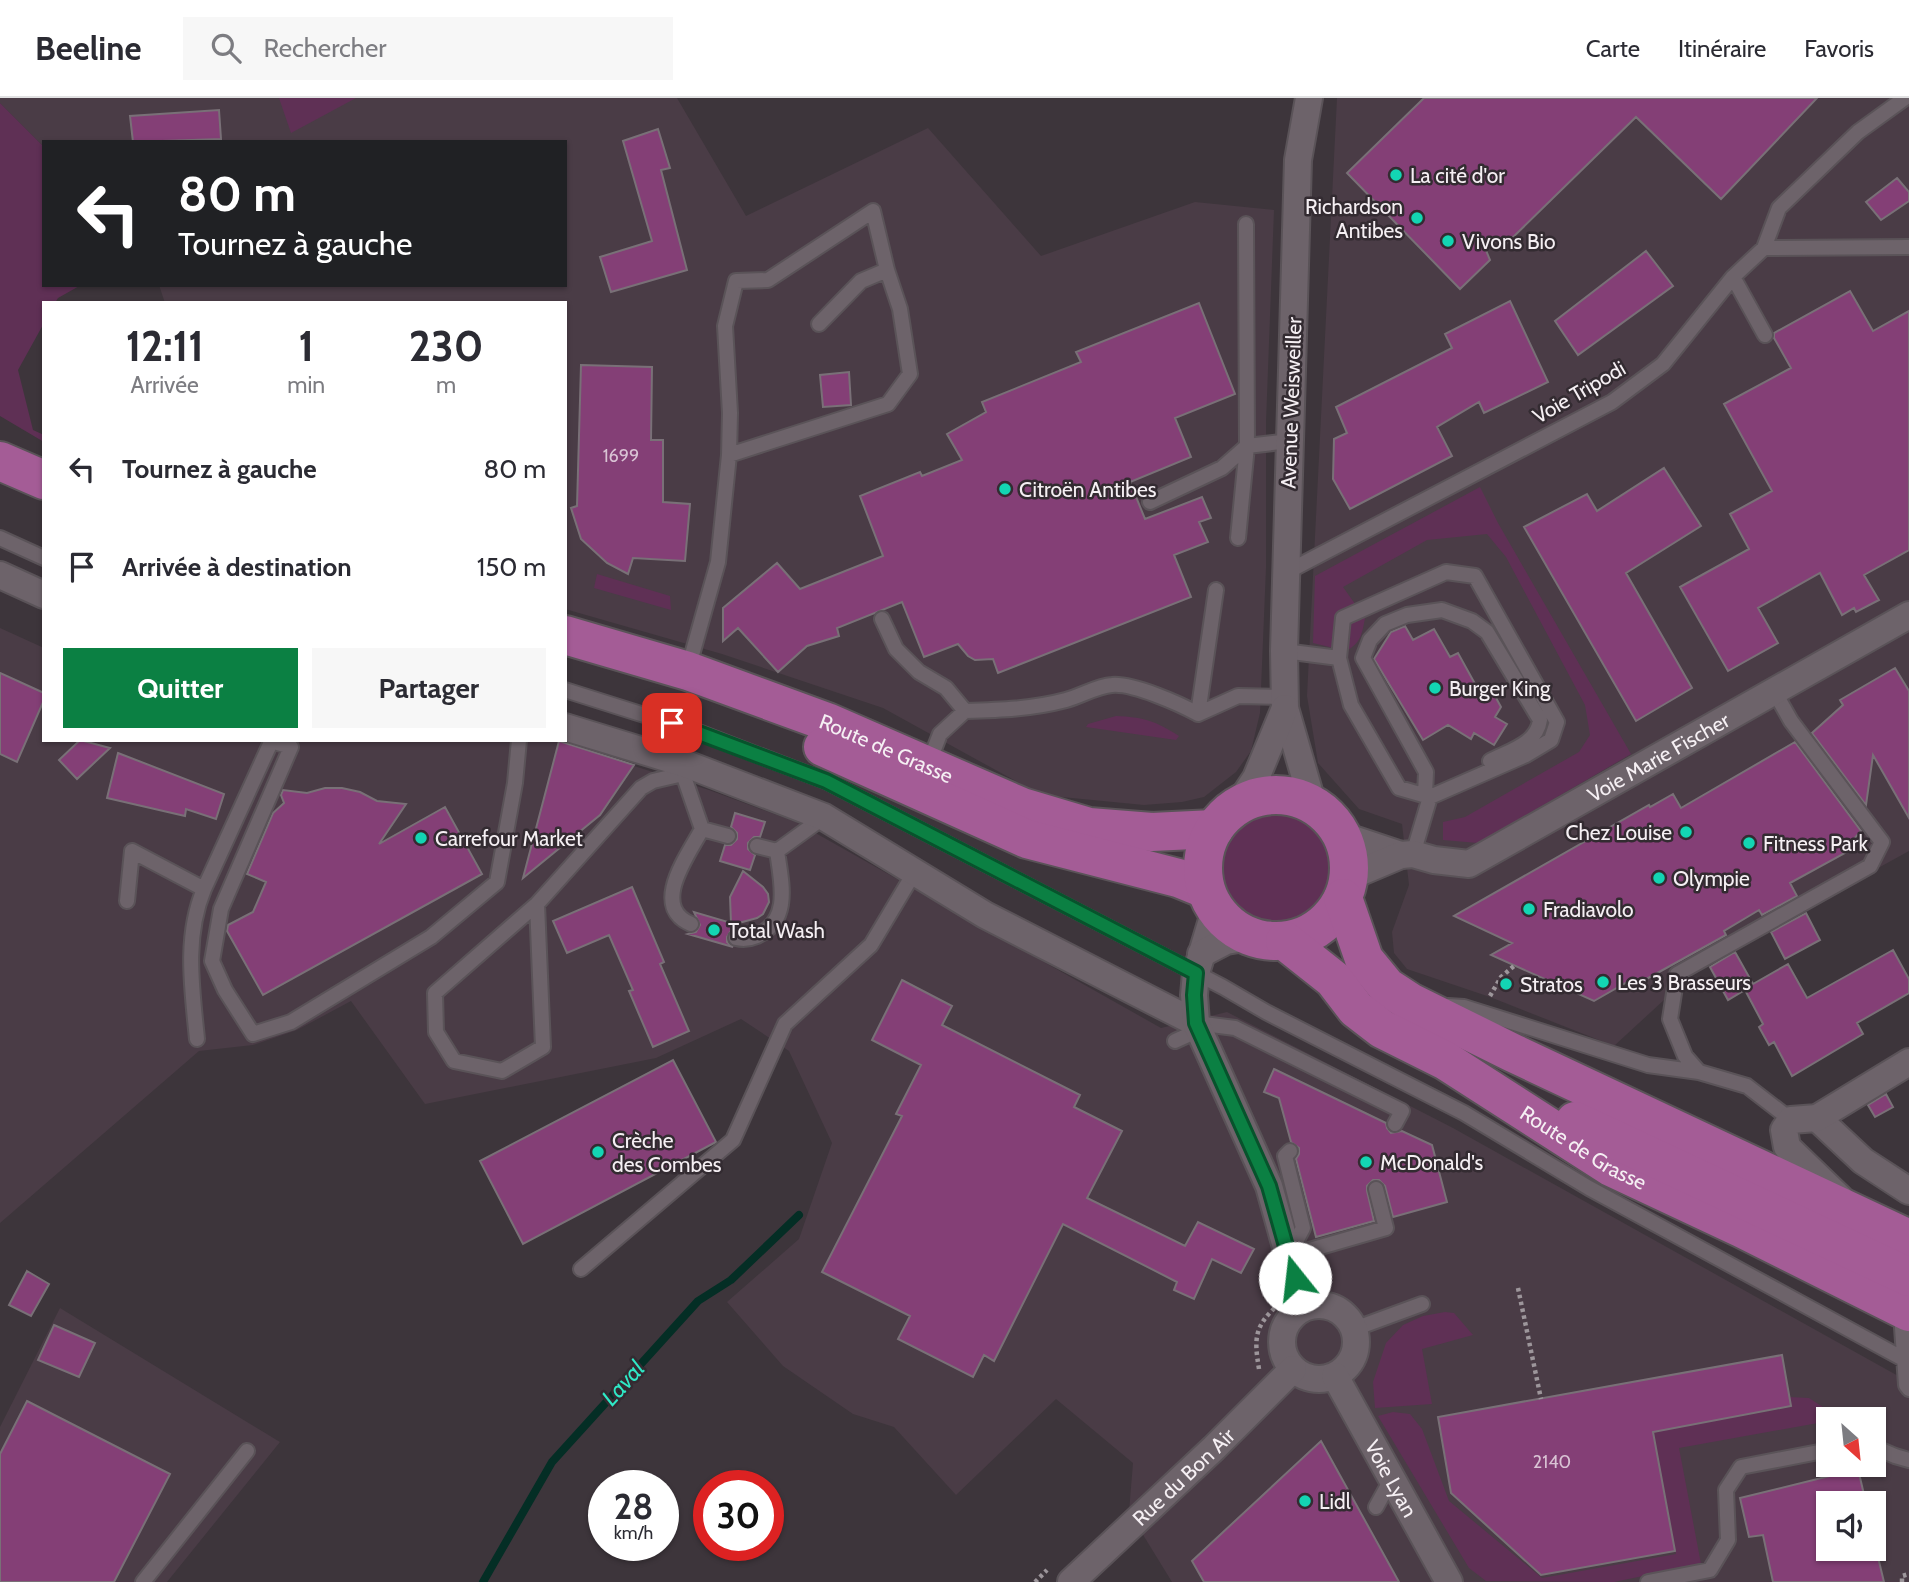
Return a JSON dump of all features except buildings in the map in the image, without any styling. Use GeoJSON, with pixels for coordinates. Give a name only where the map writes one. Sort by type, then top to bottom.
{"type":"FeatureCollection","features":[{"type":"Feature","properties":{"kind":"main road"},"geometry":{"type":"LineString","coordinates":[[0,461],[42,479]]}},
{"type":"Feature","properties":{"kind":"main road"},"geometry":{"type":"LineString","coordinates":[[0,489],[42,507]]}},
{"type":"Feature","properties":{"kind":"main road","name":"Route de Grasse"},"geometry":{"type":"LineString","coordinates":[[567,636],[688,671],[827,722],[1022,807],[1089,827],[1152,832],[1226,817]]}},
{"type":"Feature","properties":{"kind":"main road","name":"Route de Grasse"},"geometry":{"type":"LineString","coordinates":[[567,662],[695,701],[824,748],[1027,839],[1178,878],[1210,900]]}},
{"type":"Feature","properties":{"kind":"main road"},"geometry":{"type":"LineString","coordinates":[[1906,1299],[1382,1029],[1356,1009],[1333,979],[1268,939],[1230,926],[1210,900],[1202,867],[1206,845],[1226,817],[1256,797],[1295,797],[1313,805],[1329,818],[1341,835],[1348,854],[1346,888],[1364,959],[1387,987],[1410,1002],[1513,1053],[1909,1239]]}},
{"type":"Feature","properties":{"kind":"main road"},"geometry":{"type":"LineString","coordinates":[[1268,939],[1309,933],[1329,918],[1346,888]]}},
{"type":"Feature","properties":{"kind":"street","name":"Avenue Weisweiller"},"geometry":{"type":"LineString","coordinates":[[1308,98],[1298,160],[1284,652],[1285,703],[1313,805]]}},
{"type":"Feature","properties":{"kind":"street"},"geometry":{"type":"LineString","coordinates":[[0,575],[42,594]]}},
{"type":"Feature","properties":{"kind":"street","name":"Voie Marie Fischer"},"geometry":{"type":"LineString","coordinates":[[1341,835],[1407,854],[1469,864],[1909,615]]}},
{"type":"Feature","properties":{"kind":"street","name":"Avenue Weisweiller"},"geometry":{"type":"LineString","coordinates":[[1226,817],[1256,778],[1285,703]]}},
{"type":"Feature","properties":{"kind":"street"},"geometry":{"type":"LineString","coordinates":[[567,728],[794,804],[824,817],[914,873],[961,911],[1173,1009],[1198,1026]]}},
{"type":"Feature","properties":{"kind":"street"},"geometry":{"type":"LineString","coordinates":[[1346,888],[1407,854]]}},
{"type":"Feature","properties":{"kind":"street"},"geometry":{"type":"LineString","coordinates":[[1210,900],[1194,995],[1198,1026],[1269,1186],[1303,1308]]}},
{"type":"Feature","properties":{"kind":"street"},"geometry":{"type":"LineString","coordinates":[[1198,963],[1226,941],[1268,939]]}},
{"type":"Feature","properties":{"kind":"street"},"geometry":{"type":"LineString","coordinates":[[1857,1214],[1787,1147],[1784,1130],[1909,1062]]}},
{"type":"Feature","properties":{"kind":"street"},"geometry":{"type":"LineString","coordinates":[[1804,1119],[1909,1191]]}},
{"type":"Feature","properties":{"kind":"street"},"geometry":{"type":"LineString","coordinates":[[1323,1304],[1342,1312],[1354,1329],[1356,1348],[1349,1364],[1335,1376],[1312,1379],[1293,1369],[1283,1354],[1282,1336],[1289,1319],[1303,1308],[1323,1304]]}},
{"type":"Feature","properties":{"kind":"street","name":"Rue du Bon Air"},"geometry":{"type":"LineString","coordinates":[[1071,1582],[1214,1448],[1293,1369]]}},
{"type":"Feature","properties":{"kind":"street","name":"Voie Lyan"},"geometry":{"type":"LineString","coordinates":[[1335,1376],[1449,1582]]}},
{"type":"Feature","properties":{"kind":"lane"},"geometry":{"type":"LineString","coordinates":[[1905,98],[1858,132],[1779,208],[1764,248],[1909,247]]}},
{"type":"Feature","properties":{"kind":"lane"},"geometry":{"type":"LineString","coordinates":[[688,671],[718,562],[729,455],[730,413],[725,326],[736,281],[768,280],[873,211],[887,270],[900,309],[910,374],[888,404],[729,455]]}},
{"type":"Feature","properties":{"kind":"lane"},"geometry":{"type":"LineString","coordinates":[[1238,538],[1247,446],[1246,224]]}},
{"type":"Feature","properties":{"kind":"lane","name":"Voie Tripodi"},"geometry":{"type":"LineString","coordinates":[[1285,573],[1612,402],[1663,363],[1733,277],[1764,248]]}},
{"type":"Feature","properties":{"kind":"lane"},"geometry":{"type":"LineString","coordinates":[[819,324],[861,281],[887,270]]}},
{"type":"Feature","properties":{"kind":"lane"},"geometry":{"type":"LineString","coordinates":[[1733,277],[1765,335]]}},
{"type":"Feature","properties":{"kind":"lane"},"geometry":{"type":"LineString","coordinates":[[1150,502],[1222,468],[1247,446],[1290,441]]}},
{"type":"Feature","properties":{"kind":"lane"},"geometry":{"type":"LineString","coordinates":[[0,538],[42,557]]}},
{"type":"Feature","properties":{"kind":"lane"},"geometry":{"type":"LineString","coordinates":[[1446,572],[1475,576],[1557,722],[1551,740],[1526,755],[1457,785],[1427,796],[1399,788],[1351,705],[1339,658],[1343,618],[1446,572]]}},
{"type":"Feature","properties":{"kind":"lane"},"geometry":{"type":"LineString","coordinates":[[1198,714],[1216,590]]}},
{"type":"Feature","properties":{"kind":"lane"},"geometry":{"type":"LineString","coordinates":[[1407,854],[1427,796],[1426,772],[1363,658],[1370,640],[1385,624],[1407,615],[1442,610],[1472,621],[1486,632],[1540,720],[1539,729],[1531,740],[1482,765],[1457,785]]}},
{"type":"Feature","properties":{"kind":"lane"},"geometry":{"type":"LineString","coordinates":[[882,619],[896,649],[919,673],[946,688],[965,711]]}},
{"type":"Feature","properties":{"kind":"lane"},"geometry":{"type":"LineString","coordinates":[[1284,652],[1339,658]]}},
{"type":"Feature","properties":{"kind":"lane"},"geometry":{"type":"LineString","coordinates":[[928,765],[940,734],[965,711],[1028,709],[1113,685],[1149,692],[1198,714]]}},
{"type":"Feature","properties":{"kind":"lane"},"geometry":{"type":"LineString","coordinates":[[567,691],[698,732],[826,781],[1198,963],[1266,1012],[1464,1113],[1589,1188],[1906,1361]]}},
{"type":"Feature","properties":{"kind":"lane"},"geometry":{"type":"LineString","coordinates":[[1699,1072],[1685,1056],[1670,1019],[1677,974],[1870,866],[1882,842],[1791,721],[1774,691]]}},
{"type":"Feature","properties":{"kind":"lane"},"geometry":{"type":"LineString","coordinates":[[1198,714],[1238,696],[1285,703]]}},
{"type":"Feature","properties":{"kind":"lane"},"geometry":{"type":"LineString","coordinates":[[197,1039],[191,944],[196,909],[272,742]]}},
{"type":"Feature","properties":{"kind":"lane"},"geometry":{"type":"LineString","coordinates":[[275,742],[291,747],[221,909],[212,961],[225,990],[253,1034],[291,1022],[432,937],[497,882],[519,742]]}},
{"type":"Feature","properties":{"kind":"lane"},"geometry":{"type":"LineString","coordinates":[[537,904],[543,1047],[502,1071],[454,1061],[436,1032],[435,993],[537,904],[641,788],[684,769],[702,829],[671,892],[674,911],[691,924]]}},
{"type":"Feature","properties":{"kind":"lane"},"geometry":{"type":"LineString","coordinates":[[757,846],[777,851],[824,817]]}},
{"type":"Feature","properties":{"kind":"lane"},"geometry":{"type":"LineString","coordinates":[[702,829],[728,836]]}},
{"type":"Feature","properties":{"kind":"lane"},"geometry":{"type":"LineString","coordinates":[[127,901],[132,851],[204,889]]}},
{"type":"Feature","properties":{"kind":"lane"},"geometry":{"type":"LineString","coordinates":[[736,938],[742,940],[763,933],[772,926],[781,912],[783,890],[777,851]]}},
{"type":"Feature","properties":{"kind":"lane"},"geometry":{"type":"LineString","coordinates":[[581,1269],[733,1140],[785,1024],[871,945],[914,873]]}},
{"type":"Feature","properties":{"kind":"lane"},"geometry":{"type":"LineString","coordinates":[[1410,1002],[1464,1007],[1648,1065],[1699,1072],[1746,1086],[1804,1119]]}},
{"type":"Feature","properties":{"kind":"lane"},"geometry":{"type":"LineString","coordinates":[[1175,1041],[1198,1026],[1235,1028],[1402,1111],[1395,1124]]}},
{"type":"Feature","properties":{"kind":"lane"},"geometry":{"type":"LineString","coordinates":[[1289,1256],[1303,1228],[1285,1156],[1290,1150]]}},
{"type":"Feature","properties":{"kind":"lane"},"geometry":{"type":"LineString","coordinates":[[1289,1256],[1386,1228],[1376,1189]]}},
{"type":"Feature","properties":{"kind":"lane"},"geometry":{"type":"LineString","coordinates":[[1906,1299],[1906,1385],[1909,1389]]}},
{"type":"Feature","properties":{"kind":"lane"},"geometry":{"type":"LineString","coordinates":[[1354,1329],[1422,1304]]}},
{"type":"Feature","properties":{"kind":"lane"},"geometry":{"type":"LineString","coordinates":[[143,1582],[247,1451]]}},
{"type":"Feature","properties":{"kind":"lane"},"geometry":{"type":"LineString","coordinates":[[1648,1582],[1710,1570],[1728,1540],[1726,1490],[1741,1467],[1816,1453]]}},
{"type":"Feature","properties":{"kind":"lane"},"geometry":{"type":"LineString","coordinates":[[1376,1507],[1392,1476]]}},
{"type":"Feature","properties":{"kind":"path"},"geometry":{"type":"LineString","coordinates":[[1488,1004],[1501,977],[1514,966]]}},
{"type":"Feature","properties":{"kind":"path"},"geometry":{"type":"LineString","coordinates":[[1518,1288],[1541,1399]]}},
{"type":"Feature","properties":{"kind":"path"},"geometry":{"type":"LineString","coordinates":[[1902,1582],[1902,1576],[1909,1574]]}},
{"type":"Feature","properties":{"kind":"shaded area"},"geometry":{"type":"Polygon","coordinates":[[[0,98],[677,98],[746,216],[928,128],[1041,256],[1195,202],[1274,210],[1260,713],[1251,751],[1236,772],[1204,797],[1182,802],[1144,805],[1041,795],[883,708],[722,654],[567,610],[567,301],[164,301],[160,287],[567,287],[567,140],[42,140],[42,145],[0,103],[0,98]]]}},
{"type":"Feature","properties":{"kind":"shaded area"},"geometry":{"type":"Polygon","coordinates":[[[279,98],[356,98],[291,133],[279,98]]]}},
{"type":"Feature","properties":{"kind":"shaded area"},"geometry":{"type":"Polygon","coordinates":[[[1337,98],[1909,98],[1909,851],[1702,965],[1614,1046],[1490,997],[1407,969],[1394,953],[1392,932],[1409,885],[1402,824],[1359,809],[1318,763],[1307,696],[1337,98]]]}},
{"type":"Feature","properties":{"kind":"shaded area"},"geometry":{"type":"Polygon","coordinates":[[[0,103],[42,145],[42,287],[77,287],[56,301],[42,301],[42,327],[18,370],[33,430],[42,434],[42,441],[0,416],[0,103]]]}},
{"type":"Feature","properties":{"kind":"shaded area"},"geometry":{"type":"Polygon","coordinates":[[[1480,487],[1631,754],[1478,843],[1443,840],[1443,822],[1465,817],[1579,752],[1590,735],[1585,705],[1506,557],[1487,534],[1427,540],[1343,587],[1365,618],[1362,633],[1355,645],[1346,651],[1313,643],[1315,576],[1480,487]]]}},
{"type":"Feature","properties":{"kind":"shaded area"},"geometry":{"type":"Polygon","coordinates":[[[597,574],[670,596],[671,610],[594,588],[597,574]]]}},
{"type":"Feature","properties":{"kind":"shaded area"},"geometry":{"type":"Polygon","coordinates":[[[0,628],[42,647],[42,742],[559,742],[709,790],[796,822],[1161,1028],[1227,1012],[1453,1128],[1909,1382],[1909,1582],[1172,1582],[1129,1512],[1133,1463],[1056,1399],[956,1495],[894,1427],[853,1414],[783,1366],[727,1302],[799,1239],[832,1143],[789,1051],[741,1019],[656,1058],[425,1104],[351,1001],[297,1030],[253,1045],[199,1051],[0,1223],[0,628]]]}},
{"type":"Feature","properties":{"kind":"shaded area"},"geometry":{"type":"Polygon","coordinates":[[[1116,716],[1149,721],[1179,736],[1176,740],[1086,727],[1088,724],[1116,716]]]}},
{"type":"Feature","properties":{"kind":"shaded area"},"geometry":{"type":"Polygon","coordinates":[[[1276,812],[1297,817],[1315,829],[1327,847],[1332,868],[1327,889],[1315,907],[1297,919],[1276,924],[1255,919],[1237,907],[1225,889],[1220,868],[1225,847],[1237,829],[1255,817],[1276,812]]]}},
{"type":"Feature","properties":{"kind":"shaded area"},"geometry":{"type":"Polygon","coordinates":[[[60,1308],[280,1442],[167,1582],[0,1582],[0,1427],[60,1308]]]}},
{"type":"Feature","properties":{"kind":"shaded area"},"geometry":{"type":"Polygon","coordinates":[[[1454,1313],[1473,1335],[1422,1349],[1432,1404],[1375,1408],[1373,1382],[1386,1343],[1403,1325],[1423,1316],[1454,1313]]]}},
{"type":"Feature","properties":{"kind":"shaded area"},"geometry":{"type":"Polygon","coordinates":[[[1789,1397],[1809,1398],[1823,1407],[1816,1407],[1816,1423],[1679,1448],[1701,1564],[1614,1582],[1486,1581],[1469,1568],[1378,1416],[1393,1412],[1410,1414],[1422,1429],[1449,1501],[1542,1578],[1676,1554],[1653,1432],[1791,1407],[1789,1397]]]}},
{"type":"Feature","properties":{"kind":"waterway","name":"Laval"},"geometry":{"type":"LineString","coordinates":[[483,1582],[552,1462],[698,1301],[731,1280],[799,1215]]}},
{"type":"Feature","properties":{"kind":"place","name":"La cité d'or"},"geometry":{"type":"Point","coordinates":[1396,175]}},
{"type":"Feature","properties":{"kind":"place","name":"Richardson Antibes"},"geometry":{"type":"Point","coordinates":[1417,218]}},
{"type":"Feature","properties":{"kind":"place","name":"Vivons Bio"},"geometry":{"type":"Point","coordinates":[1448,241]}},
{"type":"Feature","properties":{"kind":"place","name":"Citroën Antibes"},"geometry":{"type":"Point","coordinates":[1005,489]}},
{"type":"Feature","properties":{"kind":"place","name":"Burger King"},"geometry":{"type":"Point","coordinates":[1435,688]}},
{"type":"Feature","properties":{"kind":"place","name":"Chez Louise"},"geometry":{"type":"Point","coordinates":[1686,832]}},
{"type":"Feature","properties":{"kind":"place","name":"Carrefour Market"},"geometry":{"type":"Point","coordinates":[421,838]}},
{"type":"Feature","properties":{"kind":"place","name":"Fitness Park"},"geometry":{"type":"Point","coordinates":[1749,843]}},
{"type":"Feature","properties":{"kind":"place","name":"Olympie"},"geometry":{"type":"Point","coordinates":[1659,878]}},
{"type":"Feature","properties":{"kind":"place","name":"Fradiavolo"},"geometry":{"type":"Point","coordinates":[1529,909]}},
{"type":"Feature","properties":{"kind":"place","name":"Total Wash"},"geometry":{"type":"Point","coordinates":[714,930]}},
{"type":"Feature","properties":{"kind":"place","name":"Les 3 Brasseurs"},"geometry":{"type":"Point","coordinates":[1603,982]}},
{"type":"Feature","properties":{"kind":"place","name":"Stratos"},"geometry":{"type":"Point","coordinates":[1506,984]}},
{"type":"Feature","properties":{"kind":"place","name":"Crèche des Combes"},"geometry":{"type":"Point","coordinates":[598,1152]}},
{"type":"Feature","properties":{"kind":"place","name":"McDonald's"},"geometry":{"type":"Point","coordinates":[1366,1162]}},
{"type":"Feature","properties":{"kind":"place","name":"Lidl"},"geometry":{"type":"Point","coordinates":[1305,1501]}},
{"type":"Feature","properties":{"kind":"route"},"geometry":{"type":"LineString","coordinates":[[672,723],[826,781],[1196,973],[1196,1023],[1269,1186],[1295,1278]]}}]}
